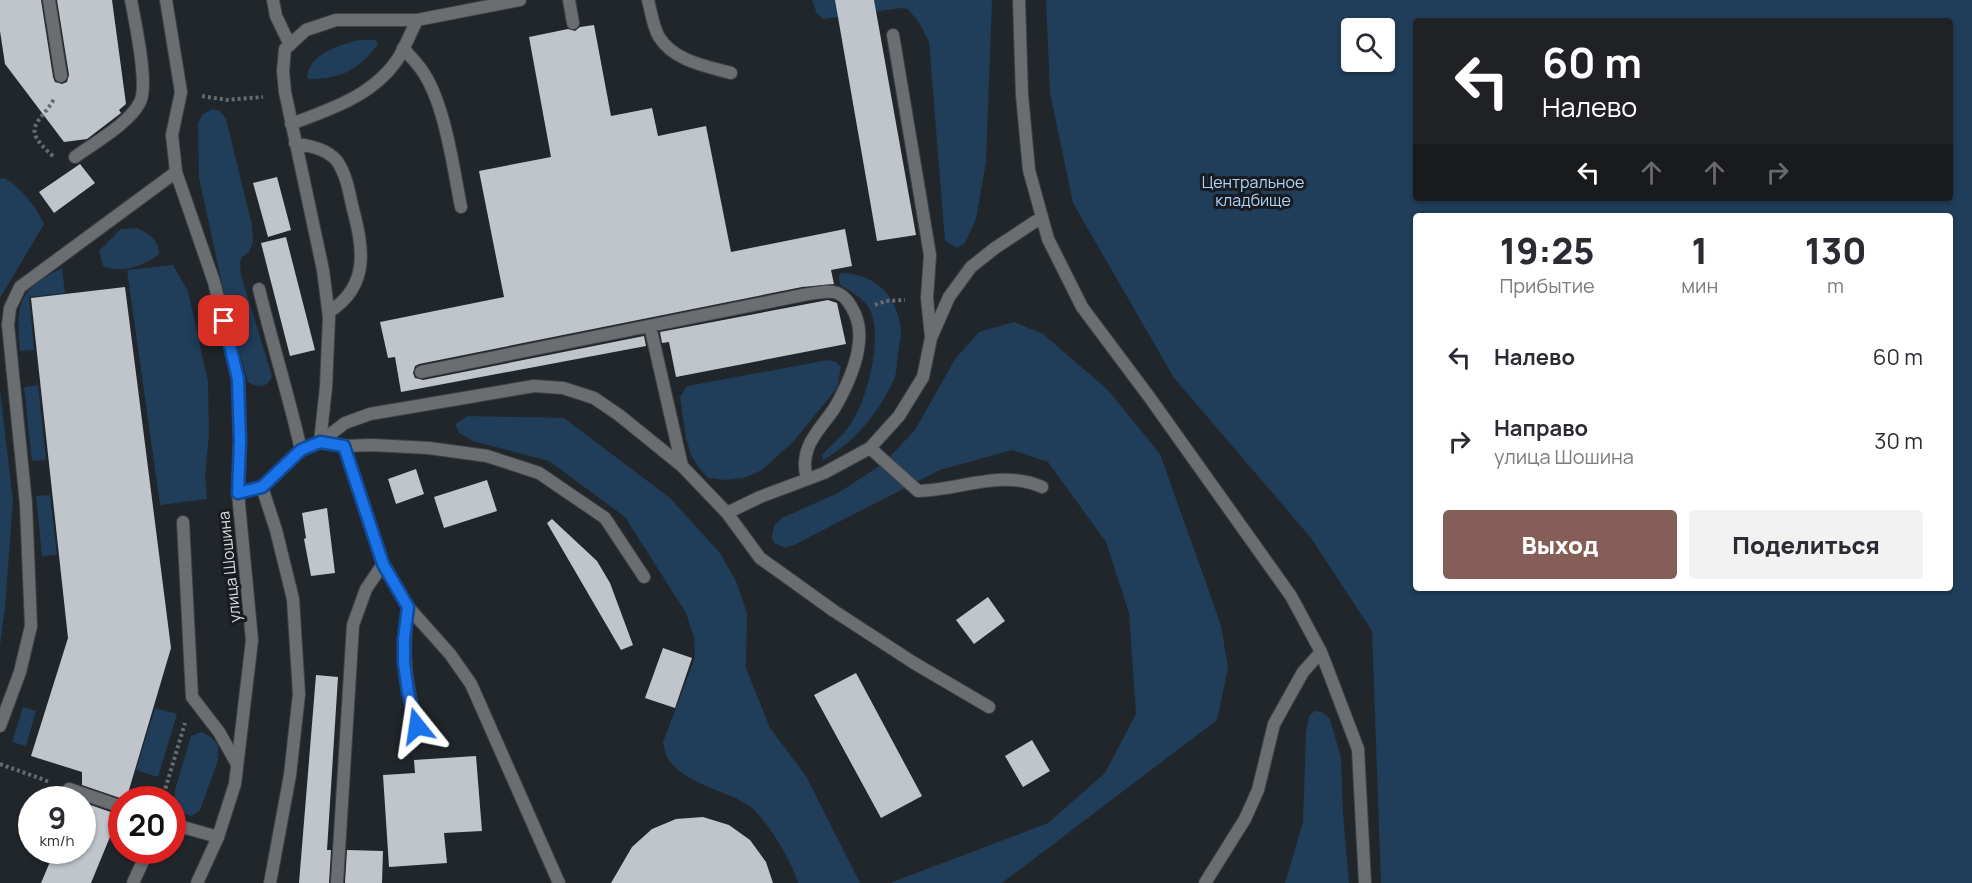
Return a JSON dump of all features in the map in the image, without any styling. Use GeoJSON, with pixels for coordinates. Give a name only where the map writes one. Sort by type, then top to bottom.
{"type":"FeatureCollection","features":[{"type":"Feature","properties":{"kind":"street"},"geometry":{"type":"LineString","coordinates":[[49,0],[61,76]]}},
{"type":"Feature","properties":{"kind":"street"},"geometry":{"type":"LineString","coordinates":[[75,157],[125,120],[140,102],[143,81],[131,0]]}},
{"type":"Feature","properties":{"kind":"street","name":"улица Шошина"},"geometry":{"type":"LineString","coordinates":[[166,0],[181,92],[172,135],[176,172],[214,282],[238,379],[240,441],[238,493],[252,640],[235,784],[218,837],[197,883]]}},
{"type":"Feature","properties":{"kind":"street"},"geometry":{"type":"LineString","coordinates":[[273,0],[276,16],[291,45]]}},
{"type":"Feature","properties":{"kind":"street"},"geometry":{"type":"LineString","coordinates":[[320,442],[326,387],[329,312],[323,270],[285,92],[283,71],[285,49],[306,30],[336,20],[417,20],[520,0]]}},
{"type":"Feature","properties":{"kind":"street"},"geometry":{"type":"LineString","coordinates":[[569,0],[573,23]]}},
{"type":"Feature","properties":{"kind":"street"},"geometry":{"type":"LineString","coordinates":[[648,0],[659,37],[675,52],[691,62],[731,74]]}},
{"type":"Feature","properties":{"kind":"street"},"geometry":{"type":"LineString","coordinates":[[1019,0],[1029,170],[1048,239],[1082,307],[1150,398],[1290,596],[1321,652],[1358,749],[1365,883]]}},
{"type":"Feature","properties":{"kind":"street"},"geometry":{"type":"LineString","coordinates":[[291,124],[339,106],[368,89],[399,57],[417,20]]}},
{"type":"Feature","properties":{"kind":"street"},"geometry":{"type":"LineString","coordinates":[[893,35],[930,255],[927,298],[931,338]]}},
{"type":"Feature","properties":{"kind":"street"},"geometry":{"type":"LineString","coordinates":[[403,48],[422,70],[436,98],[461,207]]}},
{"type":"Feature","properties":{"kind":"street"},"geometry":{"type":"LineString","coordinates":[[296,143],[322,150],[337,162],[345,178],[362,243],[361,261],[354,288],[343,303],[329,312]]}},
{"type":"Feature","properties":{"kind":"street"},"geometry":{"type":"LineString","coordinates":[[0,726],[20,672],[31,626],[26,504],[8,325],[10,308],[20,287],[176,172]]}},
{"type":"Feature","properties":{"kind":"street"},"geometry":{"type":"LineString","coordinates":[[727,513],[759,497],[824,473],[870,448],[899,416],[923,377],[931,338],[949,297],[972,267],[995,248],[1042,217]]}},
{"type":"Feature","properties":{"kind":"street"},"geometry":{"type":"LineString","coordinates":[[259,289],[289,396],[301,450]]}},
{"type":"Feature","properties":{"kind":"street"},"geometry":{"type":"LineString","coordinates":[[421,372],[650,326],[834,291],[840,292],[854,311],[860,331],[849,379],[838,402],[808,446],[803,466],[807,479]]}},
{"type":"Feature","properties":{"kind":"street"},"geometry":{"type":"LineString","coordinates":[[650,326],[682,466]]}},
{"type":"Feature","properties":{"kind":"street"},"geometry":{"type":"LineString","coordinates":[[238,493],[262,487],[301,450],[320,442],[345,423],[370,414],[534,386],[563,388],[594,398],[619,415],[682,466],[727,513],[760,558],[904,657],[989,706]]}},
{"type":"Feature","properties":{"kind":"street"},"geometry":{"type":"LineString","coordinates":[[320,442],[344,446],[429,448],[487,456],[539,473],[605,518],[644,577]]}},
{"type":"Feature","properties":{"kind":"street"},"geometry":{"type":"LineString","coordinates":[[344,446],[383,564],[408,607],[450,654],[471,684],[559,883]]}},
{"type":"Feature","properties":{"kind":"street"},"geometry":{"type":"LineString","coordinates":[[870,448],[918,490],[932,490],[1004,478],[1032,483],[1042,488]]}},
{"type":"Feature","properties":{"kind":"street"},"geometry":{"type":"LineString","coordinates":[[262,487],[276,530],[293,599],[299,694],[290,775],[270,883]]}},
{"type":"Feature","properties":{"kind":"street"},"geometry":{"type":"LineString","coordinates":[[183,522],[192,697],[219,732],[237,764]]}},
{"type":"Feature","properties":{"kind":"street"},"geometry":{"type":"LineString","coordinates":[[337,883],[353,625],[366,589],[383,564]]}},
{"type":"Feature","properties":{"kind":"street"},"geometry":{"type":"LineString","coordinates":[[408,607],[404,663],[408,692],[417,726]]}},
{"type":"Feature","properties":{"kind":"street"},"geometry":{"type":"LineString","coordinates":[[1205,883],[1245,819],[1258,790],[1274,724],[1303,672],[1321,652]]}},
{"type":"Feature","properties":{"kind":"street"},"geometry":{"type":"LineString","coordinates":[[186,828],[218,837]]}},
{"type":"Feature","properties":{"kind":"street"},"geometry":{"type":"LineString","coordinates":[[133,883],[142,864]]}},
{"type":"Feature","properties":{"kind":"path"},"geometry":{"type":"LineString","coordinates":[[61,76],[58,92],[51,106],[35,122],[34,129],[37,138],[52,155],[68,159],[75,157]]}},
{"type":"Feature","properties":{"kind":"path"},"geometry":{"type":"LineString","coordinates":[[181,92],[227,100],[256,98],[285,92]]}},
{"type":"Feature","properties":{"kind":"path"},"geometry":{"type":"LineString","coordinates":[[854,311],[886,301],[927,298]]}},
{"type":"Feature","properties":{"kind":"path"},"geometry":{"type":"LineString","coordinates":[[166,786],[192,697]]}},
{"type":"Feature","properties":{"kind":"path"},"geometry":{"type":"LineString","coordinates":[[0,764],[61,786]]}},
{"type":"Feature","properties":{"kind":"green space"},"geometry":{"type":"Polygon","coordinates":[[[812,0],[992,0],[986,162],[976,219],[965,243],[957,248],[945,241],[929,42],[920,24],[908,9],[901,8],[824,19],[817,14],[812,0]]]}},
{"type":"Feature","properties":{"kind":"green space","name":"Центральное кладбище"},"geometry":{"type":"Polygon","coordinates":[[[1046,0],[1972,0],[1972,883],[1381,883],[1372,631],[1311,538],[1174,378],[1073,203],[1050,93],[1046,0]]]}},
{"type":"Feature","properties":{"kind":"green space"},"geometry":{"type":"Polygon","coordinates":[[[359,40],[376,40],[378,44],[356,66],[340,75],[321,79],[307,77],[314,62],[327,51],[359,40]]]}},
{"type":"Feature","properties":{"kind":"green space"},"geometry":{"type":"Polygon","coordinates":[[[213,109],[220,111],[226,119],[252,225],[253,243],[240,262],[241,275],[272,376],[268,383],[262,386],[248,382],[228,311],[199,178],[198,123],[203,114],[213,109]]]}},
{"type":"Feature","properties":{"kind":"green space"},"geometry":{"type":"Polygon","coordinates":[[[4,178],[16,186],[27,198],[44,224],[0,298],[0,179],[4,178]]]}},
{"type":"Feature","properties":{"kind":"green space"},"geometry":{"type":"Polygon","coordinates":[[[137,228],[155,241],[159,254],[132,268],[117,269],[103,266],[99,251],[121,229],[137,228]]]}},
{"type":"Feature","properties":{"kind":"green space"},"geometry":{"type":"Polygon","coordinates":[[[173,265],[188,291],[208,382],[209,433],[205,476],[207,499],[160,505],[127,270],[173,265]]]}},
{"type":"Feature","properties":{"kind":"green space"},"geometry":{"type":"Polygon","coordinates":[[[62,268],[65,293],[29,297],[34,350],[20,351],[19,321],[23,300],[36,284],[62,268]]]}},
{"type":"Feature","properties":{"kind":"green space"},"geometry":{"type":"Polygon","coordinates":[[[841,273],[865,278],[883,289],[895,307],[901,336],[895,377],[875,413],[856,435],[823,460],[822,455],[847,429],[859,409],[869,379],[875,345],[872,315],[863,301],[840,285],[841,273]]]}},
{"type":"Feature","properties":{"kind":"green space"},"geometry":{"type":"Polygon","coordinates":[[[1014,322],[1043,334],[1108,390],[1160,454],[1221,625],[1228,668],[1217,720],[1002,883],[890,883],[1048,823],[1105,773],[1136,714],[1129,613],[1106,542],[1048,462],[1012,450],[940,470],[794,545],[785,548],[774,543],[772,537],[774,526],[782,518],[838,493],[884,463],[915,430],[955,359],[979,332],[1014,322]]]}},
{"type":"Feature","properties":{"kind":"green space"},"geometry":{"type":"Polygon","coordinates":[[[828,360],[836,362],[841,367],[837,388],[793,442],[762,470],[744,478],[725,480],[708,478],[691,455],[686,438],[680,397],[687,386],[828,360]]]}},
{"type":"Feature","properties":{"kind":"green space"},"geometry":{"type":"Polygon","coordinates":[[[38,385],[46,460],[32,461],[24,387],[38,385]]]}},
{"type":"Feature","properties":{"kind":"green space"},"geometry":{"type":"Polygon","coordinates":[[[0,390],[13,501],[0,646],[0,390]]]}},
{"type":"Feature","properties":{"kind":"green space"},"geometry":{"type":"Polygon","coordinates":[[[468,416],[564,418],[670,498],[720,553],[736,581],[747,613],[746,668],[770,728],[806,776],[860,883],[798,883],[778,841],[755,811],[737,799],[697,782],[674,766],[663,742],[695,658],[694,637],[686,613],[625,517],[549,461],[473,441],[459,433],[455,424],[468,416]]]}},
{"type":"Feature","properties":{"kind":"green space"},"geometry":{"type":"Polygon","coordinates":[[[50,495],[57,555],[42,556],[36,496],[50,495]]]}},
{"type":"Feature","properties":{"kind":"green space"},"geometry":{"type":"Polygon","coordinates":[[[23,707],[36,711],[26,746],[12,742],[23,707]]]}},
{"type":"Feature","properties":{"kind":"green space"},"geometry":{"type":"Polygon","coordinates":[[[155,708],[177,714],[158,777],[136,770],[155,708]]]}},
{"type":"Feature","properties":{"kind":"green space"},"geometry":{"type":"Polygon","coordinates":[[[1315,711],[1322,712],[1330,719],[1341,758],[1349,883],[1285,883],[1303,822],[1306,733],[1309,716],[1315,711]]]}},
{"type":"Feature","properties":{"kind":"green space"},"geometry":{"type":"Polygon","coordinates":[[[202,732],[218,745],[218,760],[200,810],[192,816],[186,814],[186,786],[176,786],[191,736],[202,732]]]}},
{"type":"Feature","properties":{"kind":"building"},"geometry":{"type":"Polygon","coordinates":[[[0,0],[41,0],[53,77],[55,82],[62,84],[67,82],[69,75],[57,0],[112,0],[126,104],[119,110],[121,113],[87,139],[64,142],[5,64],[0,31],[0,0]]]}},
{"type":"Feature","properties":{"kind":"building"},"geometry":{"type":"Polygon","coordinates":[[[835,0],[874,0],[916,235],[877,241],[835,0]]]}},
{"type":"Feature","properties":{"kind":"building"},"geometry":{"type":"Polygon","coordinates":[[[594,25],[611,116],[652,108],[658,136],[706,126],[731,252],[845,229],[852,266],[831,270],[834,284],[802,287],[419,364],[415,366],[413,373],[415,378],[423,380],[644,336],[646,346],[401,392],[395,357],[388,358],[380,322],[504,297],[479,171],[551,157],[529,37],[568,29],[575,31],[580,27],[594,25]]]}},
{"type":"Feature","properties":{"kind":"building"},"geometry":{"type":"Polygon","coordinates":[[[80,164],[95,183],[54,213],[39,192],[80,164]]]}},
{"type":"Feature","properties":{"kind":"building"},"geometry":{"type":"Polygon","coordinates":[[[277,177],[291,230],[268,237],[253,183],[277,177]]]}},
{"type":"Feature","properties":{"kind":"building"},"geometry":{"type":"Polygon","coordinates":[[[286,237],[315,350],[290,356],[261,243],[286,237]]]}},
{"type":"Feature","properties":{"kind":"building"},"geometry":{"type":"Polygon","coordinates":[[[125,287],[171,648],[130,786],[108,786],[108,794],[96,790],[96,786],[82,785],[82,772],[31,756],[68,638],[31,298],[125,287]]]}},
{"type":"Feature","properties":{"kind":"building"},"geometry":{"type":"Polygon","coordinates":[[[828,300],[837,303],[846,344],[676,377],[669,342],[662,343],[660,332],[828,300]]]}},
{"type":"Feature","properties":{"kind":"building"},"geometry":{"type":"Polygon","coordinates":[[[416,469],[424,494],[396,504],[388,479],[416,469]]]}},
{"type":"Feature","properties":{"kind":"building"},"geometry":{"type":"Polygon","coordinates":[[[487,480],[497,511],[444,528],[434,497],[487,480]]]}},
{"type":"Feature","properties":{"kind":"building"},"geometry":{"type":"Polygon","coordinates":[[[327,508],[335,573],[311,576],[302,513],[327,508]]]}},
{"type":"Feature","properties":{"kind":"building"},"geometry":{"type":"Polygon","coordinates":[[[552,519],[597,561],[610,583],[633,645],[621,650],[547,523],[552,519]]]}},
{"type":"Feature","properties":{"kind":"building"},"geometry":{"type":"Polygon","coordinates":[[[988,597],[1005,621],[974,644],[956,620],[988,597]]]}},
{"type":"Feature","properties":{"kind":"building"},"geometry":{"type":"Polygon","coordinates":[[[663,648],[692,658],[675,708],[645,698],[663,648]]]}},
{"type":"Feature","properties":{"kind":"building"},"geometry":{"type":"Polygon","coordinates":[[[856,673],[922,796],[881,818],[814,695],[856,673]]]}},
{"type":"Feature","properties":{"kind":"building"},"geometry":{"type":"Polygon","coordinates":[[[316,675],[338,677],[327,850],[331,850],[329,883],[299,883],[316,675]]]}},
{"type":"Feature","properties":{"kind":"building"},"geometry":{"type":"Polygon","coordinates":[[[1032,740],[1050,771],[1023,787],[1005,756],[1032,740]]]}},
{"type":"Feature","properties":{"kind":"building"},"geometry":{"type":"Polygon","coordinates":[[[476,756],[482,831],[444,833],[447,863],[389,867],[383,775],[415,773],[414,760],[476,756]]]}},
{"type":"Feature","properties":{"kind":"building"},"geometry":{"type":"Polygon","coordinates":[[[96,807],[108,811],[108,842],[91,883],[41,883],[49,864],[96,864],[96,807]]]}},
{"type":"Feature","properties":{"kind":"building"},"geometry":{"type":"Polygon","coordinates":[[[703,817],[729,825],[750,840],[766,862],[773,883],[611,883],[632,847],[652,829],[676,819],[703,817]]]}},
{"type":"Feature","properties":{"kind":"building"},"geometry":{"type":"Polygon","coordinates":[[[347,850],[383,851],[382,883],[345,883],[347,850]]]}},
{"type":"Feature","properties":{"kind":"route"},"geometry":{"type":"LineString","coordinates":[[224,321],[238,379],[240,441],[238,493],[262,487],[301,450],[320,442],[344,446],[383,564],[408,607],[404,663],[408,692],[417,726]]}}]}
